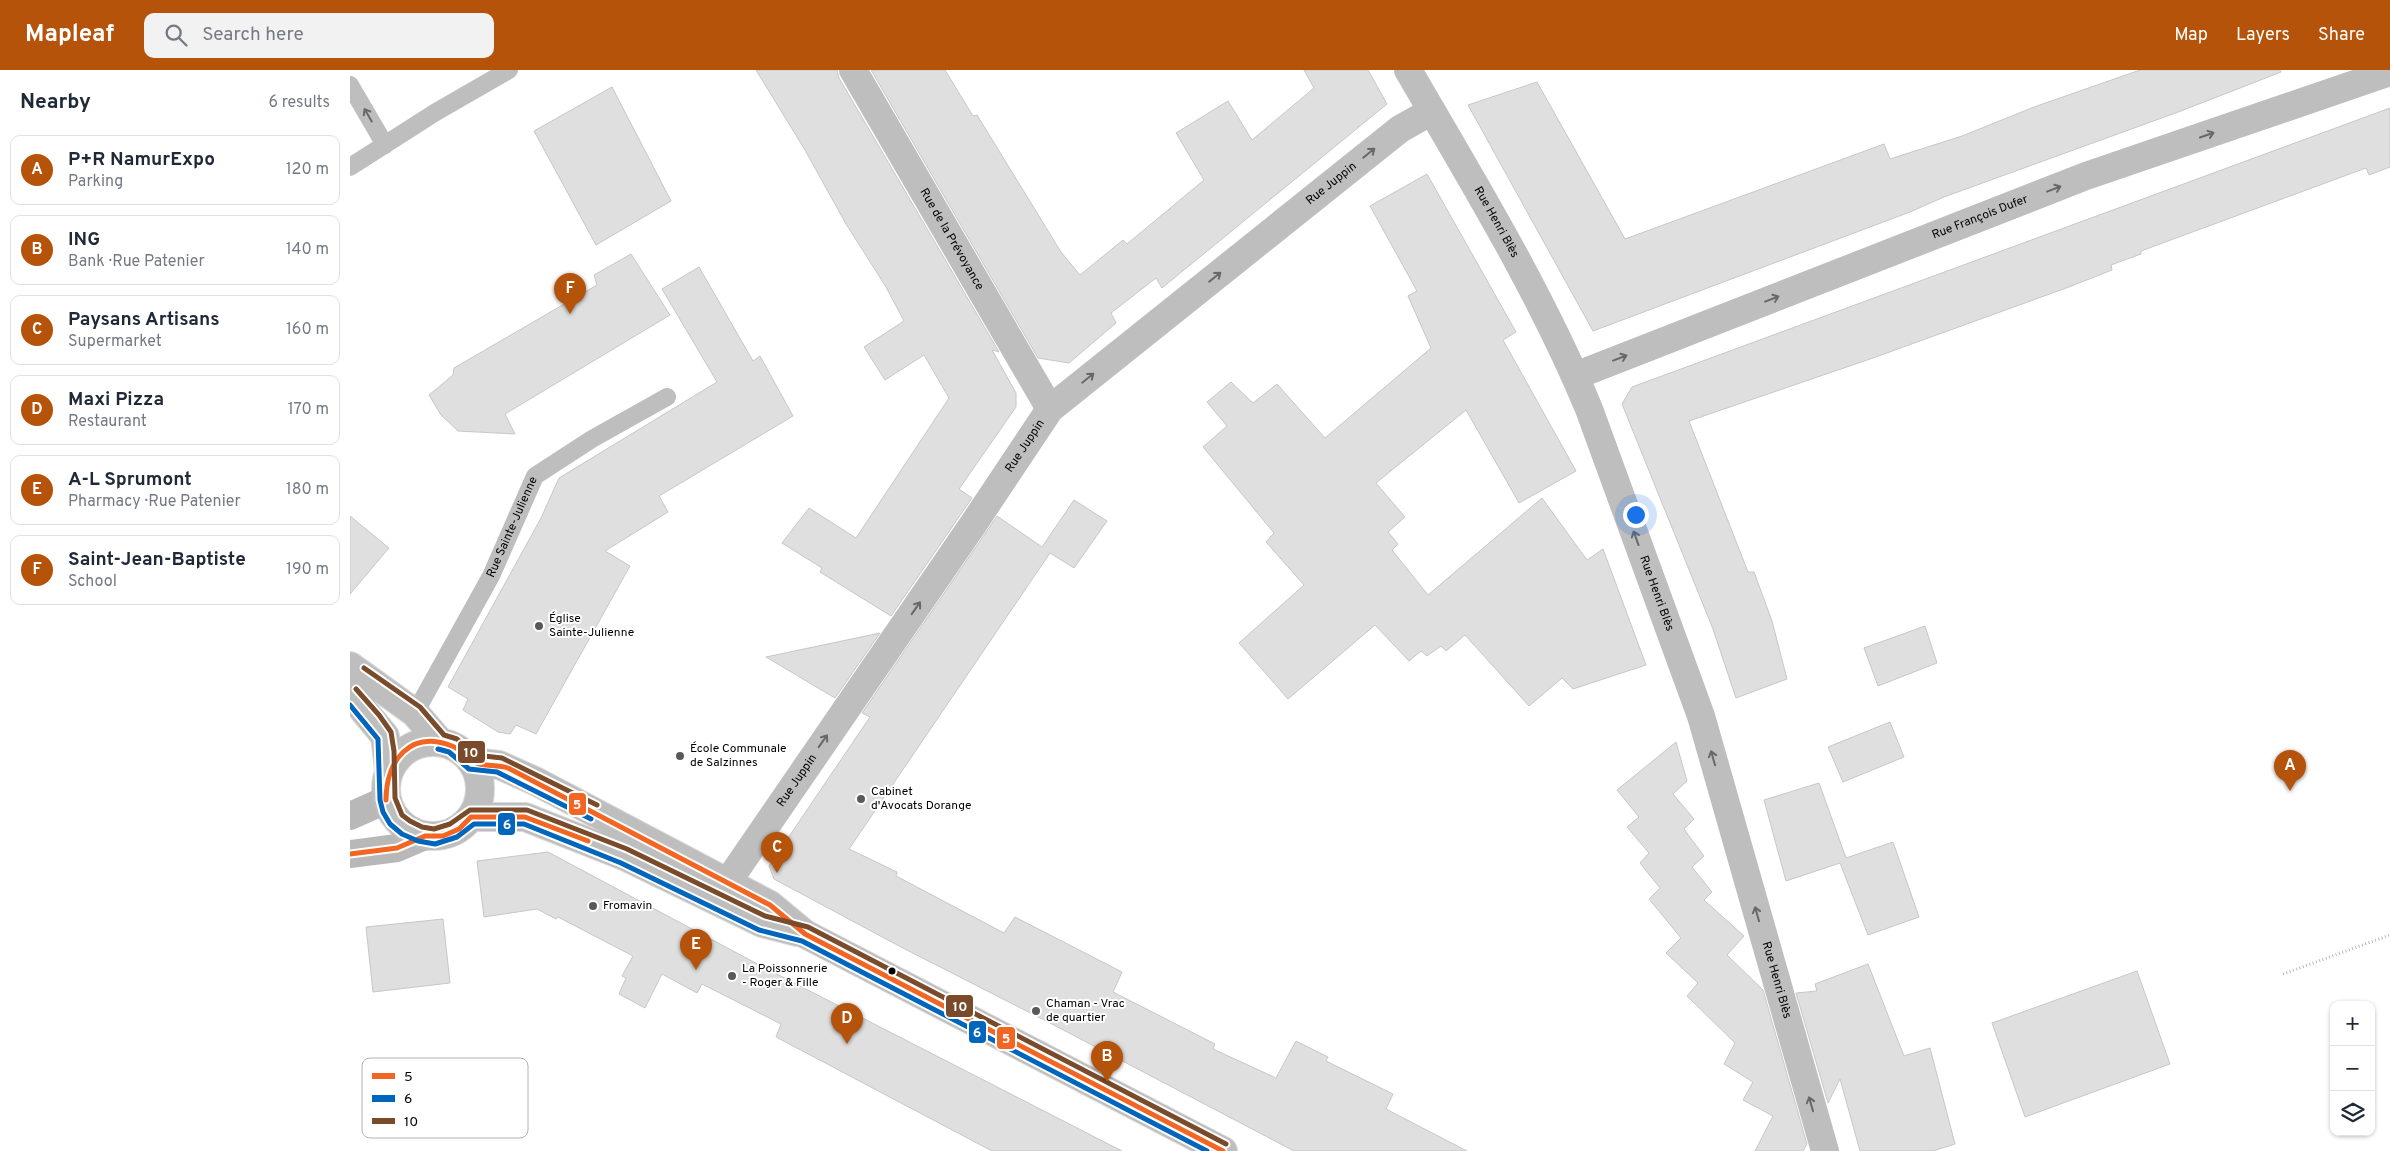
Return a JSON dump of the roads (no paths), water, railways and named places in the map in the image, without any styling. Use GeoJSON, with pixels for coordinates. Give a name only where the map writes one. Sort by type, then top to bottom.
{"type":"FeatureCollection","features":[{"type":"Feature","properties":{"kind":"main road"},"geometry":{"type":"LineString","coordinates":[[350,816],[386,800]]}},
{"type":"Feature","properties":{"kind":"main road"},"geometry":{"type":"LineString","coordinates":[[350,854],[398,848],[425,836]]}},
{"type":"Feature","properties":{"kind":"street","name":"Rue de la Prévoyance"},"geometry":{"type":"LineString","coordinates":[[853,70],[1050,409]]}},
{"type":"Feature","properties":{"kind":"street","name":"Rue Henri Blès"},"geometry":{"type":"LineString","coordinates":[[1408,70],[1511,251],[1575,376],[1701,716],[1825,1151]]}},
{"type":"Feature","properties":{"kind":"street","name":"Rue François Dufer"},"geometry":{"type":"LineString","coordinates":[[1575,376],[2086,176],[2390,72]]}},
{"type":"Feature","properties":{"kind":"street","name":"Rue Juppin"},"geometry":{"type":"LineString","coordinates":[[727,883],[1050,409],[1400,129],[1432,111]]}},
{"type":"Feature","properties":{"kind":"street"},"geometry":{"type":"LineString","coordinates":[[350,666],[415,713],[440,742]]}},
{"type":"Feature","properties":{"kind":"street"},"geometry":{"type":"LineString","coordinates":[[350,694],[385,736],[389,770]]}},
{"type":"Feature","properties":{"kind":"street"},"geometry":{"type":"LineString","coordinates":[[424,742],[440,742],[453,745],[472,762],[479,775],[481,789],[478,804],[471,817],[459,829],[443,836],[425,836],[412,832],[401,824],[392,813],[386,800],[386,780],[389,770],[398,756],[410,746],[424,742]]}},
{"type":"Feature","properties":{"kind":"street"},"geometry":{"type":"LineString","coordinates":[[472,762],[499,765],[535,780],[770,906],[805,934],[1222,1151]]}},
{"type":"Feature","properties":{"kind":"street"},"geometry":{"type":"LineString","coordinates":[[471,817],[525,816],[624,856],[762,923],[805,934]]}},
{"type":"Feature","properties":{"kind":"lane"},"geometry":{"type":"LineString","coordinates":[[350,167],[436,112],[509,70]]}},
{"type":"Feature","properties":{"kind":"lane"},"geometry":{"type":"LineString","coordinates":[[350,85],[385,145]]}},
{"type":"Feature","properties":{"kind":"lane","name":"Rue Sainte-Julienne"},"geometry":{"type":"LineString","coordinates":[[415,713],[491,576],[535,476],[592,439],[667,397]]}},
{"type":"Feature","properties":{"kind":"place","name":"Saint-Jean-Baptiste"},"geometry":{"type":"Point","coordinates":[570,314]}},
{"type":"Feature","properties":{"kind":"place","name":"Église Sainte-Julienne"},"geometry":{"type":"Point","coordinates":[539,626]}},
{"type":"Feature","properties":{"kind":"place","name":"École Communale de Salzinnes"},"geometry":{"type":"Point","coordinates":[680,756]}},
{"type":"Feature","properties":{"kind":"place","name":"P+R NamurExpo"},"geometry":{"type":"Point","coordinates":[2290,791]}},
{"type":"Feature","properties":{"kind":"place","name":"Cabinet d'Avocats Dorange"},"geometry":{"type":"Point","coordinates":[861,799]}},
{"type":"Feature","properties":{"kind":"place","name":"Paysans Artisans"},"geometry":{"type":"Point","coordinates":[777,873]}},
{"type":"Feature","properties":{"kind":"place","name":"Fromavin"},"geometry":{"type":"Point","coordinates":[593,906]}},
{"type":"Feature","properties":{"kind":"place","name":"A-L Sprumont"},"geometry":{"type":"Point","coordinates":[696,970]}},
{"type":"Feature","properties":{"kind":"place","name":"La Poissonnerie - Roger & Fille"},"geometry":{"type":"Point","coordinates":[732,976]}},
{"type":"Feature","properties":{"kind":"place","name":"Chaman - Vrac de quartier"},"geometry":{"type":"Point","coordinates":[1036,1011]}},
{"type":"Feature","properties":{"kind":"place","name":"Maxi Pizza"},"geometry":{"type":"Point","coordinates":[847,1044]}},
{"type":"Feature","properties":{"kind":"place","name":"ING"},"geometry":{"type":"Point","coordinates":[1107,1082]}}]}
